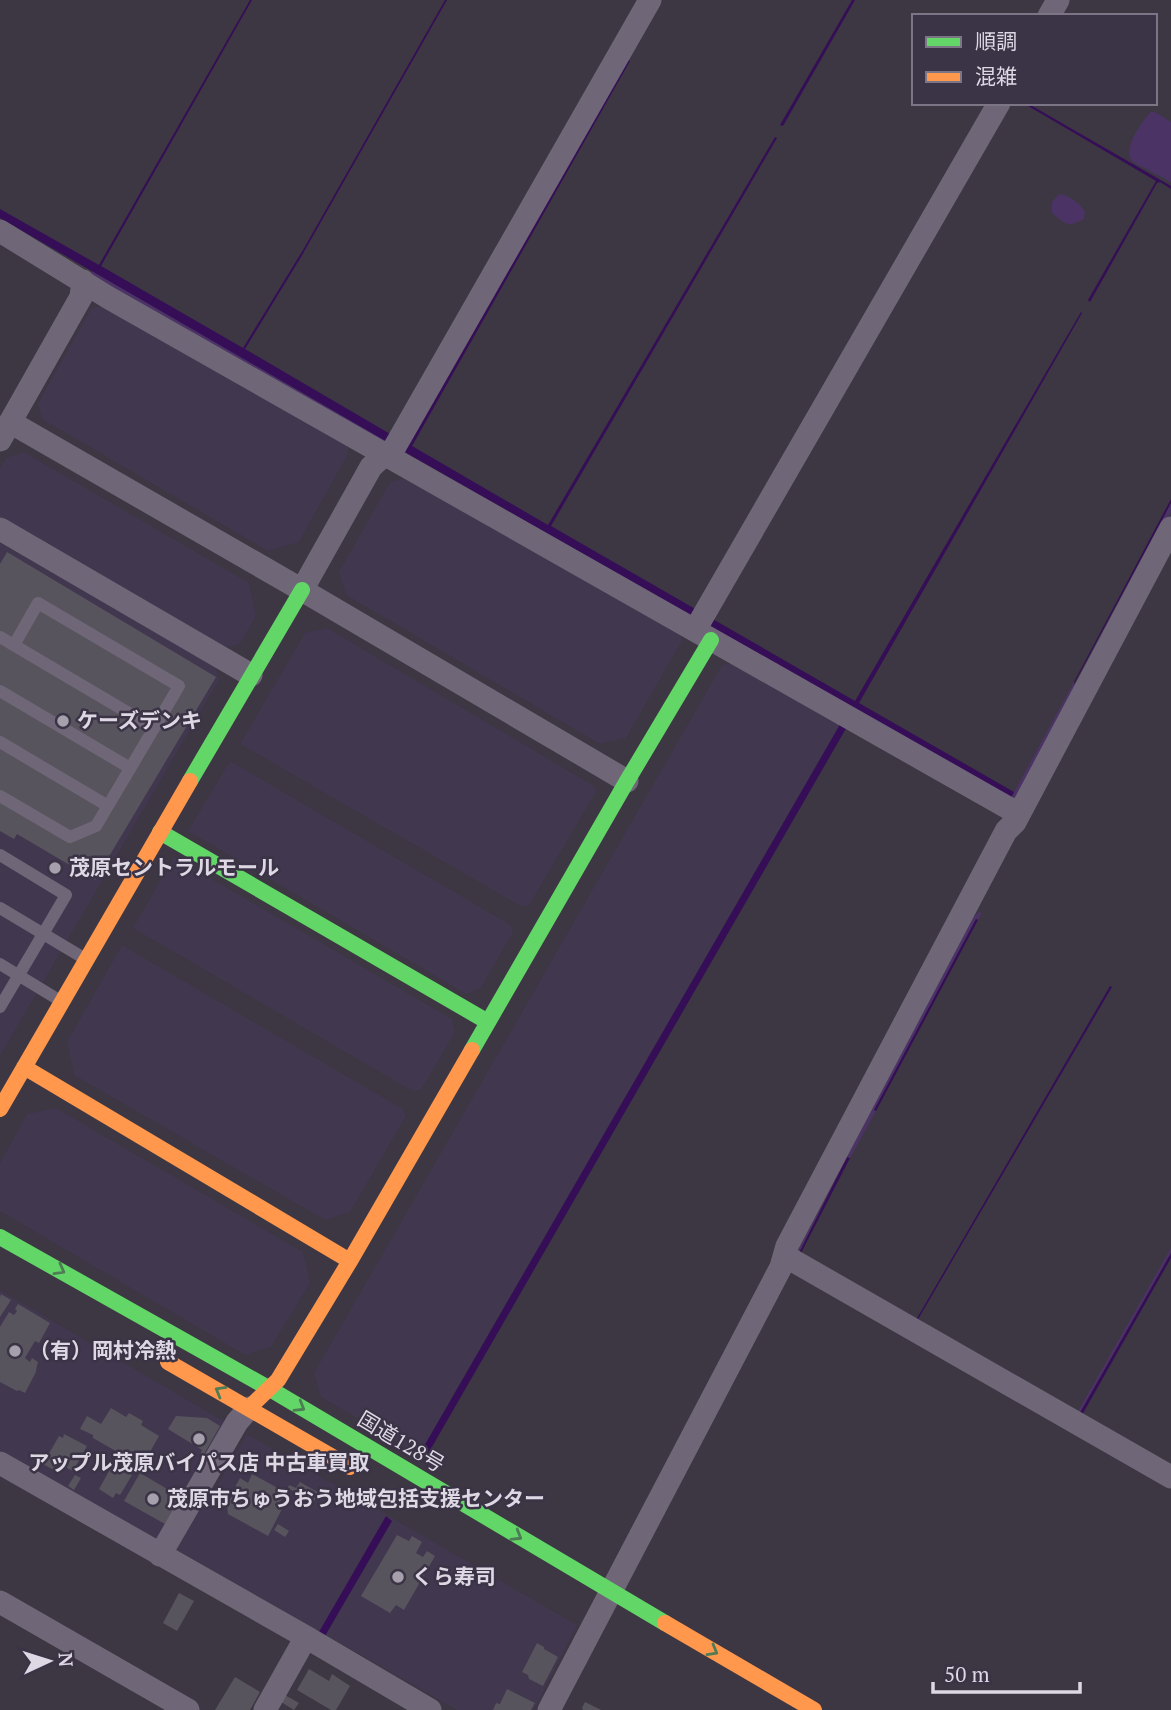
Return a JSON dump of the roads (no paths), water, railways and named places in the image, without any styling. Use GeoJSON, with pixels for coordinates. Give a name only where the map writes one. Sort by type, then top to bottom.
{"type":"FeatureCollection","features":[{"type":"Feature","properties":{"kind":"main road"},"geometry":{"type":"LineString","coordinates":[[0,1109],[302,590]]}},
{"type":"Feature","properties":{"kind":"main road"},"geometry":{"type":"LineString","coordinates":[[249,1408],[278,1380],[350,1261],[628,781],[703,635]]}},
{"type":"Feature","properties":{"kind":"main road"},"geometry":{"type":"LineString","coordinates":[[160,832],[488,1022]]}},
{"type":"Feature","properties":{"kind":"main road"},"geometry":{"type":"LineString","coordinates":[[24,1067],[350,1261]]}},
{"type":"Feature","properties":{"kind":"main road","name":"国道128号"},"geometry":{"type":"LineString","coordinates":[[0,1237],[270,1389],[814,1710]]}},
{"type":"Feature","properties":{"kind":"main road"},"geometry":{"type":"LineString","coordinates":[[154,1354],[358,1472]]}},
{"type":"Feature","properties":{"kind":"street"},"geometry":{"type":"LineString","coordinates":[[302,590],[371,467],[393,450],[650,0]]}},
{"type":"Feature","properties":{"kind":"street"},"geometry":{"type":"LineString","coordinates":[[703,635],[998,105]]}},
{"type":"Feature","properties":{"kind":"street"},"geometry":{"type":"LineString","coordinates":[[0,231],[385,454],[1018,814]]}},
{"type":"Feature","properties":{"kind":"street"},"geometry":{"type":"LineString","coordinates":[[83,281],[81,297],[5,431],[302,590],[628,781]]}},
{"type":"Feature","properties":{"kind":"street"},"geometry":{"type":"LineString","coordinates":[[549,1710],[781,1266],[787,1246],[969,900],[1006,831],[1015,822],[1171,528]]}},
{"type":"Feature","properties":{"kind":"street"},"geometry":{"type":"LineString","coordinates":[[0,529],[251,675]]}},
{"type":"Feature","properties":{"kind":"street"},"geometry":{"type":"LineString","coordinates":[[785,1255],[1171,1477]]}},
{"type":"Feature","properties":{"kind":"street"},"geometry":{"type":"LineString","coordinates":[[159,1555],[237,1422],[249,1408]]}},
{"type":"Feature","properties":{"kind":"street"},"geometry":{"type":"LineString","coordinates":[[0,1463],[430,1710]]}},
{"type":"Feature","properties":{"kind":"street"},"geometry":{"type":"LineString","coordinates":[[0,1602],[188,1710]]}},
{"type":"Feature","properties":{"kind":"street"},"geometry":{"type":"LineString","coordinates":[[265,1710],[306,1637]]}},
{"type":"Feature","properties":{"kind":"lane"},"geometry":{"type":"LineString","coordinates":[[0,796],[70,837],[96,826],[178,686],[38,603],[14,645]]}},
{"type":"Feature","properties":{"kind":"lane"},"geometry":{"type":"LineString","coordinates":[[0,637],[154,728]]}},
{"type":"Feature","properties":{"kind":"lane"},"geometry":{"type":"LineString","coordinates":[[0,691],[130,768]]}},
{"type":"Feature","properties":{"kind":"lane"},"geometry":{"type":"LineString","coordinates":[[0,742],[108,806]]}},
{"type":"Feature","properties":{"kind":"lane"},"geometry":{"type":"LineString","coordinates":[[0,855],[66,895],[0,1007]]}},
{"type":"Feature","properties":{"kind":"lane"},"geometry":{"type":"LineString","coordinates":[[0,908],[87,960]]}},
{"type":"Feature","properties":{"kind":"lane"},"geometry":{"type":"LineString","coordinates":[[0,964],[62,1002]]}},
{"type":"Feature","properties":{"kind":"place","name":"ケーズデンキ"},"geometry":{"type":"Point","coordinates":[63,721]}},
{"type":"Feature","properties":{"kind":"place","name":"茂原セントラルモール"},"geometry":{"type":"Point","coordinates":[55,868]}},
{"type":"Feature","properties":{"kind":"place","name":"（有）岡村冷熱"},"geometry":{"type":"Point","coordinates":[15,1351]}},
{"type":"Feature","properties":{"kind":"place","name":"アップル茂原バイパス店 中古車買取"},"geometry":{"type":"Point","coordinates":[199,1439]}},
{"type":"Feature","properties":{"kind":"place","name":"茂原市ちゅうおう地域包括支援センター"},"geometry":{"type":"Point","coordinates":[153,1499]}},
{"type":"Feature","properties":{"kind":"place","name":"くら寿司"},"geometry":{"type":"Point","coordinates":[398,1577]}}]}
